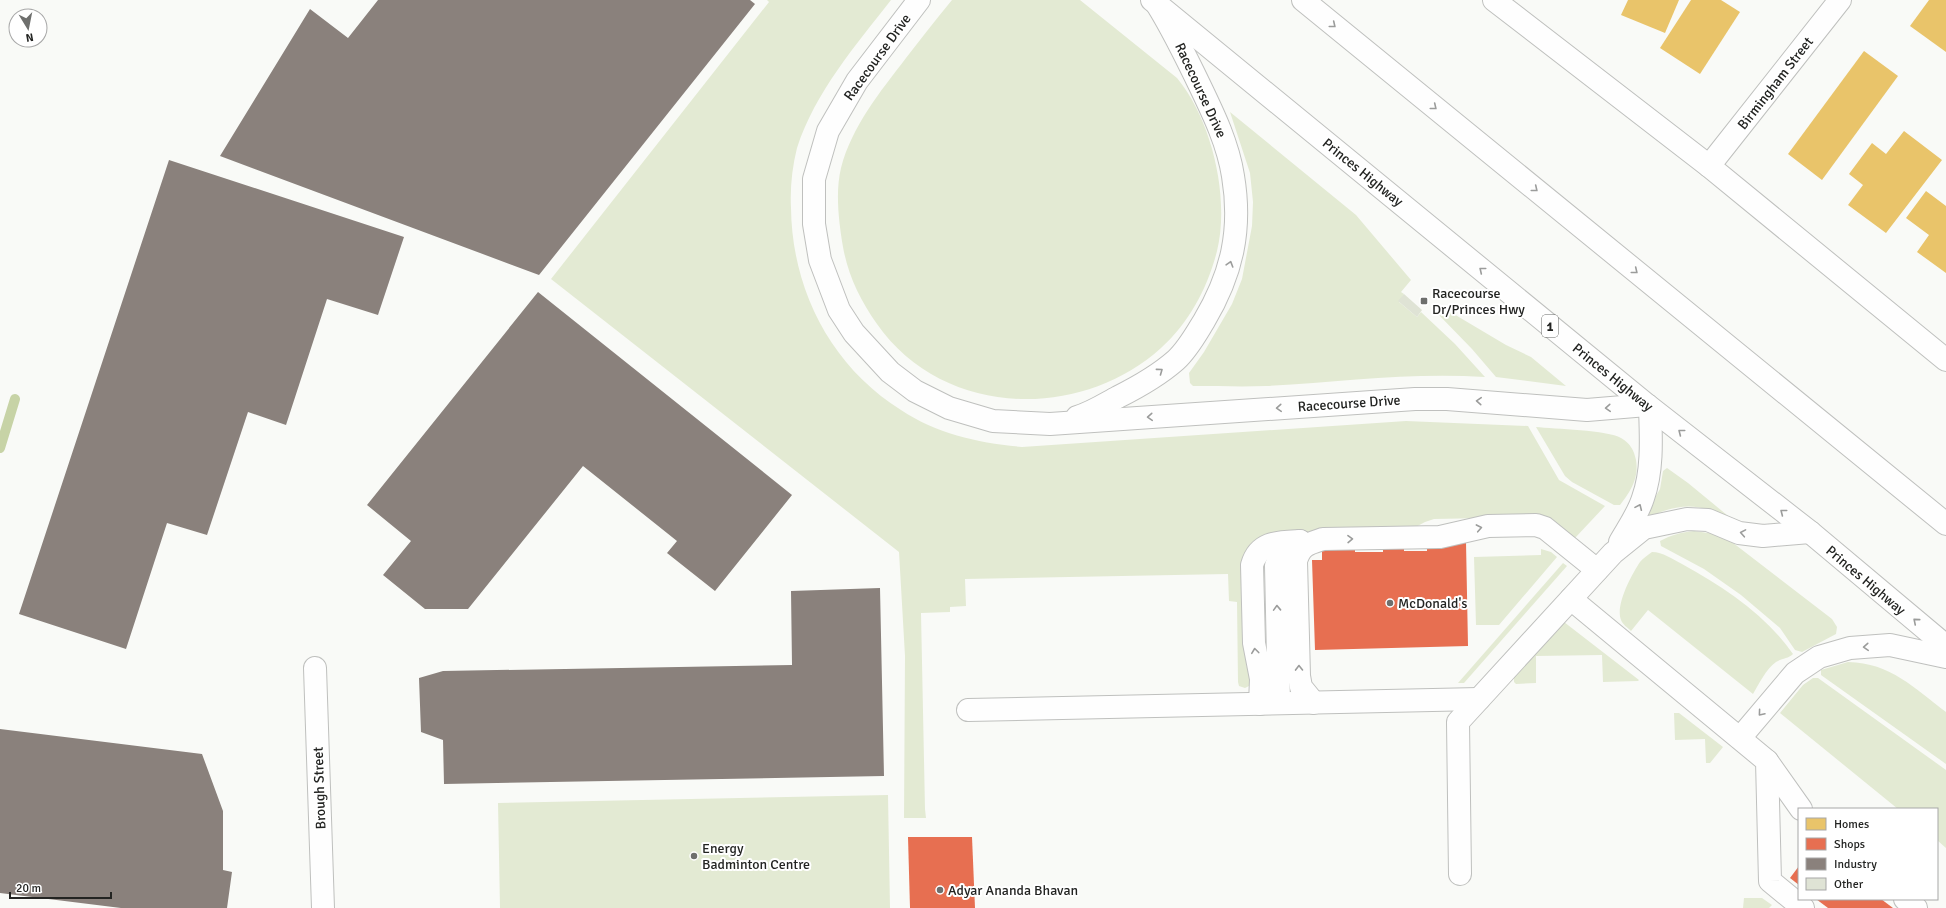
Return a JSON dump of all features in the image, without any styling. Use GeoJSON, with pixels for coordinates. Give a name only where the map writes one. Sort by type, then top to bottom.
{"type":"FeatureCollection","features":[{"type":"Feature","properties":{"kind":"main road","name":"Racecourse Drive"},"geometry":{"type":"LineString","coordinates":[[919,0],[857,81],[828,131],[814,179],[814,224],[820,260],[839,310],[854,333],[890,372],[915,391],[949,408],[993,421],[1050,424],[1415,399],[1447,399],[1587,410],[1649,407]]}},
{"type":"Feature","properties":{"kind":"main road"},"geometry":{"type":"LineString","coordinates":[[1303,0],[1946,524]]}},
{"type":"Feature","properties":{"kind":"main road"},"geometry":{"type":"LineString","coordinates":[[1494,0],[1709,166],[1946,360]]}},
{"type":"Feature","properties":{"kind":"main road","name":"Birmingham Street"},"geometry":{"type":"LineString","coordinates":[[1709,166],[1840,0]]}},
{"type":"Feature","properties":{"kind":"main road","name":"Racecourse Drive"},"geometry":{"type":"LineString","coordinates":[[1050,424],[1079,416],[1112,400],[1138,386],[1176,359],[1194,338],[1210,311],[1222,288],[1231,259],[1236,232],[1236,200],[1233,175],[1225,144],[1218,122],[1198,80],[1173,31],[1154,2]]}},
{"type":"Feature","properties":{"kind":"main road","name":"Princes Highway"},"geometry":{"type":"LineString","coordinates":[[1154,2],[1649,407],[1810,532],[1946,646]]}},
{"type":"Feature","properties":{"kind":"main road"},"geometry":{"type":"LineString","coordinates":[[1613,553],[1633,520],[1643,497],[1650,452],[1649,407]]}},
{"type":"Feature","properties":{"kind":"main road"},"geometry":{"type":"LineString","coordinates":[[1460,874],[1458,722],[1613,553],[1644,528],[1687,519],[1708,520],[1739,533],[1763,536],[1810,532]]}},
{"type":"Feature","properties":{"kind":"main road"},"geometry":{"type":"LineString","coordinates":[[1270,703],[1276,566],[1284,549],[1290,544],[1300,541],[1323,539],[1440,537],[1488,526],[1536,525],[1545,528],[1597,570]]}},
{"type":"Feature","properties":{"kind":"main road"},"geometry":{"type":"LineString","coordinates":[[1314,703],[1301,687],[1299,676],[1296,561],[1299,550],[1305,545],[1323,539]]}},
{"type":"Feature","properties":{"kind":"main road"},"geometry":{"type":"LineString","coordinates":[[1571,599],[1767,761],[1801,808]]}},
{"type":"Feature","properties":{"kind":"main road"},"geometry":{"type":"LineString","coordinates":[[1740,738],[1794,673],[1819,657],[1850,648],[1890,645],[1946,657]]}},
{"type":"Feature","properties":{"kind":"main road","name":"Brough Street"},"geometry":{"type":"LineString","coordinates":[[316,668],[324,908]]}},
{"type":"Feature","properties":{"kind":"main road"},"geometry":{"type":"LineString","coordinates":[[968,710],[1479,699]]}},
{"type":"Feature","properties":{"kind":"main road"},"geometry":{"type":"LineString","coordinates":[[1767,761],[1770,881],[1802,908]]}},
{"type":"Feature","properties":{"kind":"main road"},"geometry":{"type":"LineString","coordinates":[[1906,900],[1916,908]]}},
{"type":"Feature","properties":{"kind":"green space"},"geometry":{"type":"Polygon","coordinates":[[[767,0],[891,0],[825,88],[814,108],[797,148],[791,186],[791,208],[793,238],[799,268],[808,296],[820,323],[836,348],[854,371],[876,392],[901,410],[929,425],[959,436],[990,443],[1022,447],[1406,421],[1528,426],[1559,480],[1605,506],[1575,538],[1554,521],[1534,517],[1434,519],[1410,530],[1286,536],[1244,576],[1246,664],[1251,681],[1249,686],[1245,688],[1239,686],[1238,682],[1237,602],[1229,601],[1228,574],[965,579],[966,606],[950,607],[950,612],[921,613],[926,818],[904,818],[905,656],[899,552],[551,279],[769,2],[767,0]]]}},
{"type":"Feature","properties":{"kind":"green space"},"geometry":{"type":"Polygon","coordinates":[[[952,0],[1080,0],[1177,78],[1189,95],[1200,115],[1208,137],[1215,160],[1221,208],[1217,251],[1203,291],[1189,316],[1161,348],[1128,372],[1091,389],[1052,397],[1013,399],[974,392],[937,377],[905,355],[877,324],[865,306],[851,277],[843,247],[838,208],[839,178],[846,153],[852,138],[877,97],[952,0]]]}},
{"type":"Feature","properties":{"kind":"green space"},"geometry":{"type":"Polygon","coordinates":[[[1230,112],[1356,215],[1411,280],[1401,292],[1404,294],[1399,302],[1417,317],[1421,312],[1455,344],[1485,377],[1430,376],[1376,378],[1257,386],[1193,386],[1190,383],[1189,373],[1204,352],[1232,304],[1242,279],[1252,226],[1253,202],[1250,173],[1230,112]]]}},
{"type":"Feature","properties":{"kind":"green space"},"geometry":{"type":"Polygon","coordinates":[[[1442,307],[1506,345],[1531,357],[1566,386],[1496,377],[1472,349],[1437,313],[1442,307]]]}},
{"type":"Feature","properties":{"kind":"green space"},"geometry":{"type":"Polygon","coordinates":[[[1536,427],[1605,433],[1614,435],[1627,442],[1633,450],[1637,467],[1631,489],[1620,505],[1614,505],[1572,482],[1565,476],[1536,427]]]}},
{"type":"Feature","properties":{"kind":"green space"},"geometry":{"type":"Polygon","coordinates":[[[1667,468],[1688,483],[1733,520],[1711,510],[1691,506],[1671,509],[1646,517],[1647,511],[1660,489],[1663,471],[1667,468]]]}},
{"type":"Feature","properties":{"kind":"green space"},"geometry":{"type":"Polygon","coordinates":[[[1694,531],[1715,534],[1728,539],[1832,619],[1837,627],[1836,634],[1802,652],[1795,650],[1780,628],[1741,595],[1704,569],[1661,546],[1660,541],[1664,539],[1677,534],[1694,531]]]}},
{"type":"Feature","properties":{"kind":"green space"},"geometry":{"type":"Polygon","coordinates":[[[1541,549],[1551,552],[1557,557],[1499,625],[1476,625],[1474,557],[1541,555],[1541,549]]]}},
{"type":"Feature","properties":{"kind":"green space"},"geometry":{"type":"Polygon","coordinates":[[[1652,552],[1664,554],[1729,592],[1770,626],[1793,654],[1772,665],[1753,694],[1648,610],[1631,631],[1623,623],[1621,620],[1620,606],[1625,590],[1640,562],[1652,552]]]}},
{"type":"Feature","properties":{"kind":"green space"},"geometry":{"type":"Polygon","coordinates":[[[1563,563],[1567,566],[1464,683],[1458,683],[1563,563]]]}},
{"type":"Feature","properties":{"kind":"green space"},"geometry":{"type":"Polygon","coordinates":[[[1564,622],[1639,680],[1603,682],[1602,655],[1536,656],[1536,683],[1516,684],[1514,682],[1514,676],[1564,622]]]}},
{"type":"Feature","properties":{"kind":"green space"},"geometry":{"type":"Polygon","coordinates":[[[1848,662],[1863,663],[1877,667],[1901,678],[1946,712],[1946,764],[1821,675],[1821,670],[1848,662]]]}},
{"type":"Feature","properties":{"kind":"green space"},"geometry":{"type":"Polygon","coordinates":[[[1813,678],[1818,678],[1946,770],[1946,848],[1938,841],[1938,808],[1897,808],[1780,713],[1803,685],[1813,678]]]}},
{"type":"Feature","properties":{"kind":"green space"},"geometry":{"type":"Polygon","coordinates":[[[1674,713],[1679,713],[1723,747],[1710,763],[1706,763],[1705,739],[1675,740],[1674,713]]]}},
{"type":"Feature","properties":{"kind":"green space","name":"Energy Badminton Centre"},"geometry":{"type":"Polygon","coordinates":[[[888,795],[890,908],[500,908],[498,803],[888,795]]]}},
{"type":"Feature","properties":{"kind":"green space"},"geometry":{"type":"Polygon","coordinates":[[[1744,898],[1762,898],[1772,905],[1769,908],[1743,908],[1744,898]]]}},
{"type":"Feature","properties":{"kind":"building: Homes"},"geometry":{"type":"Polygon","coordinates":[[[1628,0],[1679,0],[1665,33],[1621,15],[1628,0]]]}},
{"type":"Feature","properties":{"kind":"building: Homes"},"geometry":{"type":"Polygon","coordinates":[[[1691,0],[1721,0],[1740,12],[1700,74],[1660,48],[1691,0]]]}},
{"type":"Feature","properties":{"kind":"building: Homes"},"geometry":{"type":"Polygon","coordinates":[[[1929,0],[1946,0],[1946,52],[1910,26],[1929,0]]]}},
{"type":"Feature","properties":{"kind":"building: Homes"},"geometry":{"type":"Polygon","coordinates":[[[1864,51],[1898,76],[1822,180],[1788,154],[1864,51]]]}},
{"type":"Feature","properties":{"kind":"building: Homes"},"geometry":{"type":"Polygon","coordinates":[[[1904,131],[1942,160],[1886,233],[1848,205],[1863,185],[1849,174],[1872,143],[1886,154],[1904,131]]]}},
{"type":"Feature","properties":{"kind":"building: Homes"},"geometry":{"type":"Polygon","coordinates":[[[1926,191],[1946,206],[1946,273],[1917,252],[1929,235],[1906,218],[1926,191]]]}},
{"type":"Feature","properties":{"kind":"building: Shops","name":"McDonald's"},"geometry":{"type":"Polygon","coordinates":[[[1466,542],[1468,646],[1315,650],[1312,560],[1322,560],[1322,545],[1355,545],[1355,552],[1383,552],[1383,545],[1404,545],[1404,551],[1427,551],[1427,544],[1466,542]]]}},
{"type":"Feature","properties":{"kind":"building: Shops"},"geometry":{"type":"Polygon","coordinates":[[[908,837],[972,837],[975,908],[910,908],[908,837]]]}},
{"type":"Feature","properties":{"kind":"building: Shops"},"geometry":{"type":"Polygon","coordinates":[[[1798,867],[1798,884],[1790,878],[1798,867]]]}},
{"type":"Feature","properties":{"kind":"building: Shops"},"geometry":{"type":"Polygon","coordinates":[[[1817,900],[1882,900],[1893,908],[1828,908],[1817,900]]]}},
{"type":"Feature","properties":{"kind":"building: Industry"},"geometry":{"type":"Polygon","coordinates":[[[378,0],[750,0],[755,4],[539,275],[220,156],[310,9],[348,38],[378,0]]]}},
{"type":"Feature","properties":{"kind":"building: Industry"},"geometry":{"type":"Polygon","coordinates":[[[169,160],[404,237],[378,315],[327,299],[286,425],[248,412],[207,535],[167,523],[126,649],[19,614],[169,160]]]}},
{"type":"Feature","properties":{"kind":"building: Industry"},"geometry":{"type":"Polygon","coordinates":[[[538,292],[792,495],[715,591],[667,553],[677,541],[583,466],[468,609],[425,609],[383,575],[411,541],[367,505],[538,292]]]}},
{"type":"Feature","properties":{"kind":"building: Industry"},"geometry":{"type":"Polygon","coordinates":[[[880,588],[884,776],[444,784],[443,740],[421,732],[419,678],[443,671],[792,665],[791,591],[880,588]]]}},
{"type":"Feature","properties":{"kind":"building: Industry"},"geometry":{"type":"Polygon","coordinates":[[[0,729],[202,754],[223,811],[223,870],[232,872],[227,908],[121,908],[0,893],[0,729]]]}},
{"type":"Feature","properties":{"kind":"building: Other"},"geometry":{"type":"Polygon","coordinates":[[[1404,294],[1422,310],[1417,317],[1398,301],[1404,294]]]}},
{"type":"Feature","properties":{"kind":"waterway"},"geometry":{"type":"LineString","coordinates":[[0,448],[15,399]]}},
{"type":"Feature","properties":{"kind":"place","name":"Racecourse Dr/Princes Hwy"},"geometry":{"type":"Point","coordinates":[1424,301]}},
{"type":"Feature","properties":{"kind":"place","name":"McDonald's"},"geometry":{"type":"Point","coordinates":[1390,603]}},
{"type":"Feature","properties":{"kind":"place","name":"Energy Badminton Centre"},"geometry":{"type":"Point","coordinates":[694,856]}},
{"type":"Feature","properties":{"kind":"place","name":"Adyar Ananda Bhavan"},"geometry":{"type":"Point","coordinates":[940,890]}}]}
